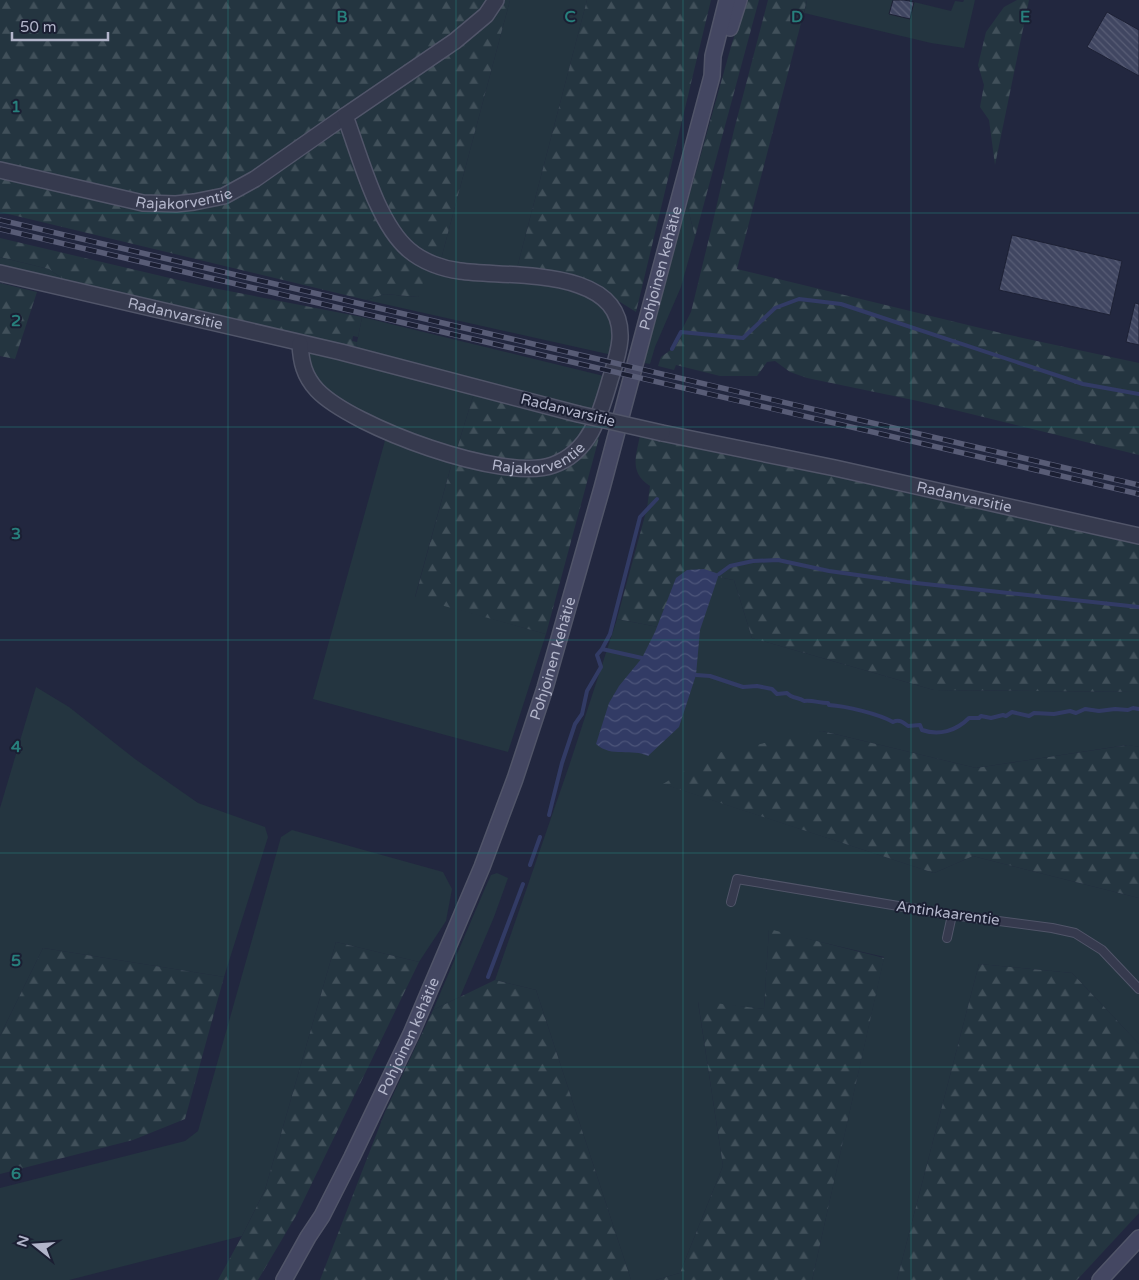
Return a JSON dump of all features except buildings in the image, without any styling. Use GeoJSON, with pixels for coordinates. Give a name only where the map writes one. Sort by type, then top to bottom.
{"type":"FeatureCollection","features":[{"type":"Feature","properties":{"kind":"main road","name":"Pohjoinen kehätie"},"geometry":{"type":"LineString","coordinates":[[712,76],[713,56],[727,0]]}},
{"type":"Feature","properties":{"kind":"main road","name":"Pohjoinen kehätie"},"geometry":{"type":"LineString","coordinates":[[284,1280],[322,1216],[411,1034],[482,867],[515,779],[545,688],[600,497],[712,76],[721,58],[739,0]]}},
{"type":"Feature","properties":{"kind":"main road","name":"Pohjoinen kehätie"},"geometry":{"type":"LineString","coordinates":[[294,1280],[314,1240],[322,1216]]}},
{"type":"Feature","properties":{"kind":"main road"},"geometry":{"type":"LineString","coordinates":[[1100,1280],[1139,1238]]}},
{"type":"Feature","properties":{"kind":"street","name":"Rajakorventie"},"geometry":{"type":"LineString","coordinates":[[0,170],[143,203],[176,204],[224,196],[255,179],[455,41],[486,14],[496,0]]}},
{"type":"Feature","properties":{"kind":"street","name":"Rajakorventie"},"geometry":{"type":"LineString","coordinates":[[300,344],[301,362],[307,378],[324,396],[361,420],[416,443],[454,455],[506,468],[526,469],[553,466],[570,456],[583,445],[593,432],[617,356],[620,340],[616,316],[607,300],[594,292],[576,284],[556,279],[460,271],[425,261],[409,250],[395,235],[374,194],[345,116]]}},
{"type":"Feature","properties":{"kind":"street","name":"Radanvarsitie"},"geometry":{"type":"LineString","coordinates":[[0,272],[415,371],[578,414],[835,468],[1139,536]]}},
{"type":"Feature","properties":{"kind":"lane","name":"Antinkaarentie"},"geometry":{"type":"LineString","coordinates":[[731,902],[737,879],[952,915],[1052,928],[1075,933],[1102,950],[1139,989]]}},
{"type":"Feature","properties":{"kind":"lane"},"geometry":{"type":"LineString","coordinates":[[948,938],[952,915]]}},
{"type":"Feature","properties":{"kind":"green space"},"geometry":{"type":"Polygon","coordinates":[[[0,0],[487,0],[476,16],[461,29],[265,166],[221,191],[188,198],[145,198],[0,164],[0,0]]]}},
{"type":"Feature","properties":{"kind":"green space"},"geometry":{"type":"Polygon","coordinates":[[[500,0],[510,0],[441,259],[411,247],[386,212],[355,124],[359,114],[500,0]]]}},
{"type":"Feature","properties":{"kind":"green space"},"geometry":{"type":"Polygon","coordinates":[[[510,0],[587,0],[516,272],[457,266],[441,259],[510,0]]]}},
{"type":"Feature","properties":{"kind":"green space"},"geometry":{"type":"Polygon","coordinates":[[[587,0],[711,0],[636,312],[609,295],[516,272],[587,0]]]}},
{"type":"Feature","properties":{"kind":"green space"},"geometry":{"type":"Polygon","coordinates":[[[746,0],[759,0],[695,237],[687,204],[732,43],[746,0]]]}},
{"type":"Feature","properties":{"kind":"green space"},"geometry":{"type":"Polygon","coordinates":[[[768,0],[807,0],[737,269],[1005,334],[1139,363],[1139,455],[918,401],[807,378],[790,372],[775,361],[767,362],[757,376],[720,376],[676,365],[674,370],[658,366],[661,357],[672,349],[691,312],[734,130],[768,0]]]}},
{"type":"Feature","properties":{"kind":"green space"},"geometry":{"type":"Polygon","coordinates":[[[807,0],[893,0],[889,14],[910,19],[914,2],[951,11],[955,1],[975,0],[964,48],[931,43],[804,13],[807,0]]]}},
{"type":"Feature","properties":{"kind":"green space"},"geometry":{"type":"Polygon","coordinates":[[[1017,0],[1029,0],[995,165],[989,120],[980,107],[984,85],[978,65],[986,32],[1004,7],[1017,0]]]}},
{"type":"Feature","properties":{"kind":"green space"},"geometry":{"type":"Polygon","coordinates":[[[334,130],[346,131],[374,202],[421,264],[426,275],[418,297],[385,294],[366,300],[0,212],[0,176],[190,209],[334,130]]]}},
{"type":"Feature","properties":{"kind":"green space"},"geometry":{"type":"Polygon","coordinates":[[[687,204],[695,237],[681,287],[655,347],[650,364],[644,363],[687,204]]]}},
{"type":"Feature","properties":{"kind":"green space"},"geometry":{"type":"Polygon","coordinates":[[[0,238],[208,287],[362,317],[358,337],[353,336],[352,341],[357,342],[355,352],[72,285],[49,269],[0,257],[0,238]]]}},
{"type":"Feature","properties":{"kind":"green space"},"geometry":{"type":"Polygon","coordinates":[[[0,257],[49,269],[72,285],[0,268],[0,257]]]}},
{"type":"Feature","properties":{"kind":"green space"},"geometry":{"type":"Polygon","coordinates":[[[421,264],[536,282],[581,295],[603,304],[615,329],[612,355],[366,300],[385,294],[418,297],[421,264]]]}},
{"type":"Feature","properties":{"kind":"green space"},"geometry":{"type":"Polygon","coordinates":[[[0,283],[37,292],[15,359],[0,356],[0,283]]]}},
{"type":"Feature","properties":{"kind":"green space"},"geometry":{"type":"Polygon","coordinates":[[[362,317],[608,377],[597,411],[355,352],[362,317]]]}},
{"type":"Feature","properties":{"kind":"green space"},"geometry":{"type":"Polygon","coordinates":[[[314,350],[475,390],[456,452],[363,418],[315,381],[306,358],[314,350]]]}},
{"type":"Feature","properties":{"kind":"green space"},"geometry":{"type":"Polygon","coordinates":[[[475,390],[593,424],[565,456],[534,465],[456,452],[475,390]]]}},
{"type":"Feature","properties":{"kind":"green space"},"geometry":{"type":"Polygon","coordinates":[[[600,434],[546,634],[415,598],[453,459],[542,474],[560,470],[577,459],[589,450],[600,434]]]}},
{"type":"Feature","properties":{"kind":"green space"},"geometry":{"type":"Polygon","coordinates":[[[640,435],[661,435],[919,496],[1139,543],[1139,692],[934,690],[752,638],[734,580],[709,575],[664,628],[617,619],[647,508],[650,486],[643,481],[637,470],[636,457],[640,435]]]}},
{"type":"Feature","properties":{"kind":"green space"},"geometry":{"type":"Polygon","coordinates":[[[386,437],[453,459],[415,597],[546,634],[508,752],[313,699],[386,437]]]}},
{"type":"Feature","properties":{"kind":"green space"},"geometry":{"type":"Polygon","coordinates":[[[709,575],[734,580],[752,638],[934,690],[1139,692],[1139,747],[1127,745],[976,768],[822,731],[664,784],[934,873],[973,856],[1139,898],[1139,1044],[1072,973],[979,964],[897,1280],[812,1280],[884,957],[769,930],[764,1009],[698,1002],[723,1166],[680,1273],[656,1280],[631,1280],[536,990],[495,980],[570,763],[617,619],[664,628],[709,575]]]}},
{"type":"Feature","properties":{"kind":"green space"},"geometry":{"type":"Polygon","coordinates":[[[36,687],[69,707],[135,759],[198,803],[265,827],[268,837],[224,977],[43,948],[0,1036],[0,808],[36,687]]]}},
{"type":"Feature","properties":{"kind":"green space"},"geometry":{"type":"Polygon","coordinates":[[[822,731],[976,768],[1128,745],[1139,747],[1139,898],[973,856],[934,873],[663,784],[712,754],[822,731]]]}},
{"type":"Feature","properties":{"kind":"green space"},"geometry":{"type":"Polygon","coordinates":[[[292,830],[443,872],[452,889],[446,921],[419,962],[336,942],[265,1190],[242,1236],[69,1280],[0,1280],[0,1188],[185,1141],[198,1131],[281,837],[292,830]]]}},
{"type":"Feature","properties":{"kind":"green space"},"geometry":{"type":"Polygon","coordinates":[[[497,873],[508,878],[494,917],[460,997],[433,1010],[491,875],[497,873]]]}},
{"type":"Feature","properties":{"kind":"green space"},"geometry":{"type":"Polygon","coordinates":[[[769,929],[884,958],[812,1280],[656,1280],[680,1273],[723,1166],[698,1001],[764,1009],[769,929]]]}},
{"type":"Feature","properties":{"kind":"green space"},"geometry":{"type":"Polygon","coordinates":[[[336,942],[419,962],[297,1214],[258,1280],[218,1280],[265,1190],[336,942]]]}},
{"type":"Feature","properties":{"kind":"green space"},"geometry":{"type":"Polygon","coordinates":[[[43,948],[224,977],[185,1119],[133,1140],[0,1174],[0,1036],[43,948]]]}},
{"type":"Feature","properties":{"kind":"green space"},"geometry":{"type":"Polygon","coordinates":[[[979,964],[1072,973],[1139,1044],[1139,1213],[1077,1280],[897,1280],[979,964]]]}},
{"type":"Feature","properties":{"kind":"green space"},"geometry":{"type":"Polygon","coordinates":[[[495,980],[536,990],[631,1280],[320,1280],[385,1112],[433,1010],[495,980]]]}},
{"type":"Feature","properties":{"kind":"water"},"geometry":{"type":"Polygon","coordinates":[[[704,569],[719,574],[700,630],[696,675],[679,727],[648,756],[608,751],[602,748],[596,744],[609,703],[619,686],[642,658],[655,632],[676,578],[687,570],[704,569]]]}},
{"type":"Feature","properties":{"kind":"waterway"},"geometry":{"type":"LineString","coordinates":[[672,349],[681,332],[743,338],[775,308],[799,299],[841,304],[1083,384],[1139,394]]}},
{"type":"Feature","properties":{"kind":"waterway"},"geometry":{"type":"LineString","coordinates":[[642,658],[602,649],[610,634],[640,517],[657,499]]}},
{"type":"Feature","properties":{"kind":"waterway"},"geometry":{"type":"LineString","coordinates":[[719,574],[730,566],[753,561],[778,560],[829,571],[907,582],[1139,607]]}},
{"type":"Feature","properties":{"kind":"waterway"},"geometry":{"type":"LineString","coordinates":[[549,815],[562,763],[575,724],[582,714],[587,691],[601,667],[597,655],[602,649]]}},
{"type":"Feature","properties":{"kind":"waterway"},"geometry":{"type":"LineString","coordinates":[[696,675],[710,676],[743,687],[757,686],[772,689],[777,694],[787,693],[804,701],[828,703],[829,705],[862,711],[893,722],[901,721],[908,726],[920,725],[922,730],[928,732],[941,732],[953,729],[969,718],[1006,716],[1012,712],[1029,716],[1034,713],[1054,714],[1070,711],[1076,713],[1085,709],[1099,711],[1139,709]]}},
{"type":"Feature","properties":{"kind":"waterway"},"geometry":{"type":"LineString","coordinates":[[530,865],[540,837]]}},
{"type":"Feature","properties":{"kind":"waterway"},"geometry":{"type":"LineString","coordinates":[[488,977],[523,884]]}},
{"type":"Feature","properties":{"kind":"railway"},"geometry":{"type":"LineString","coordinates":[[0,220],[1139,485]]}},
{"type":"Feature","properties":{"kind":"railway"},"geometry":{"type":"LineString","coordinates":[[0,229],[1139,494]]}}]}
